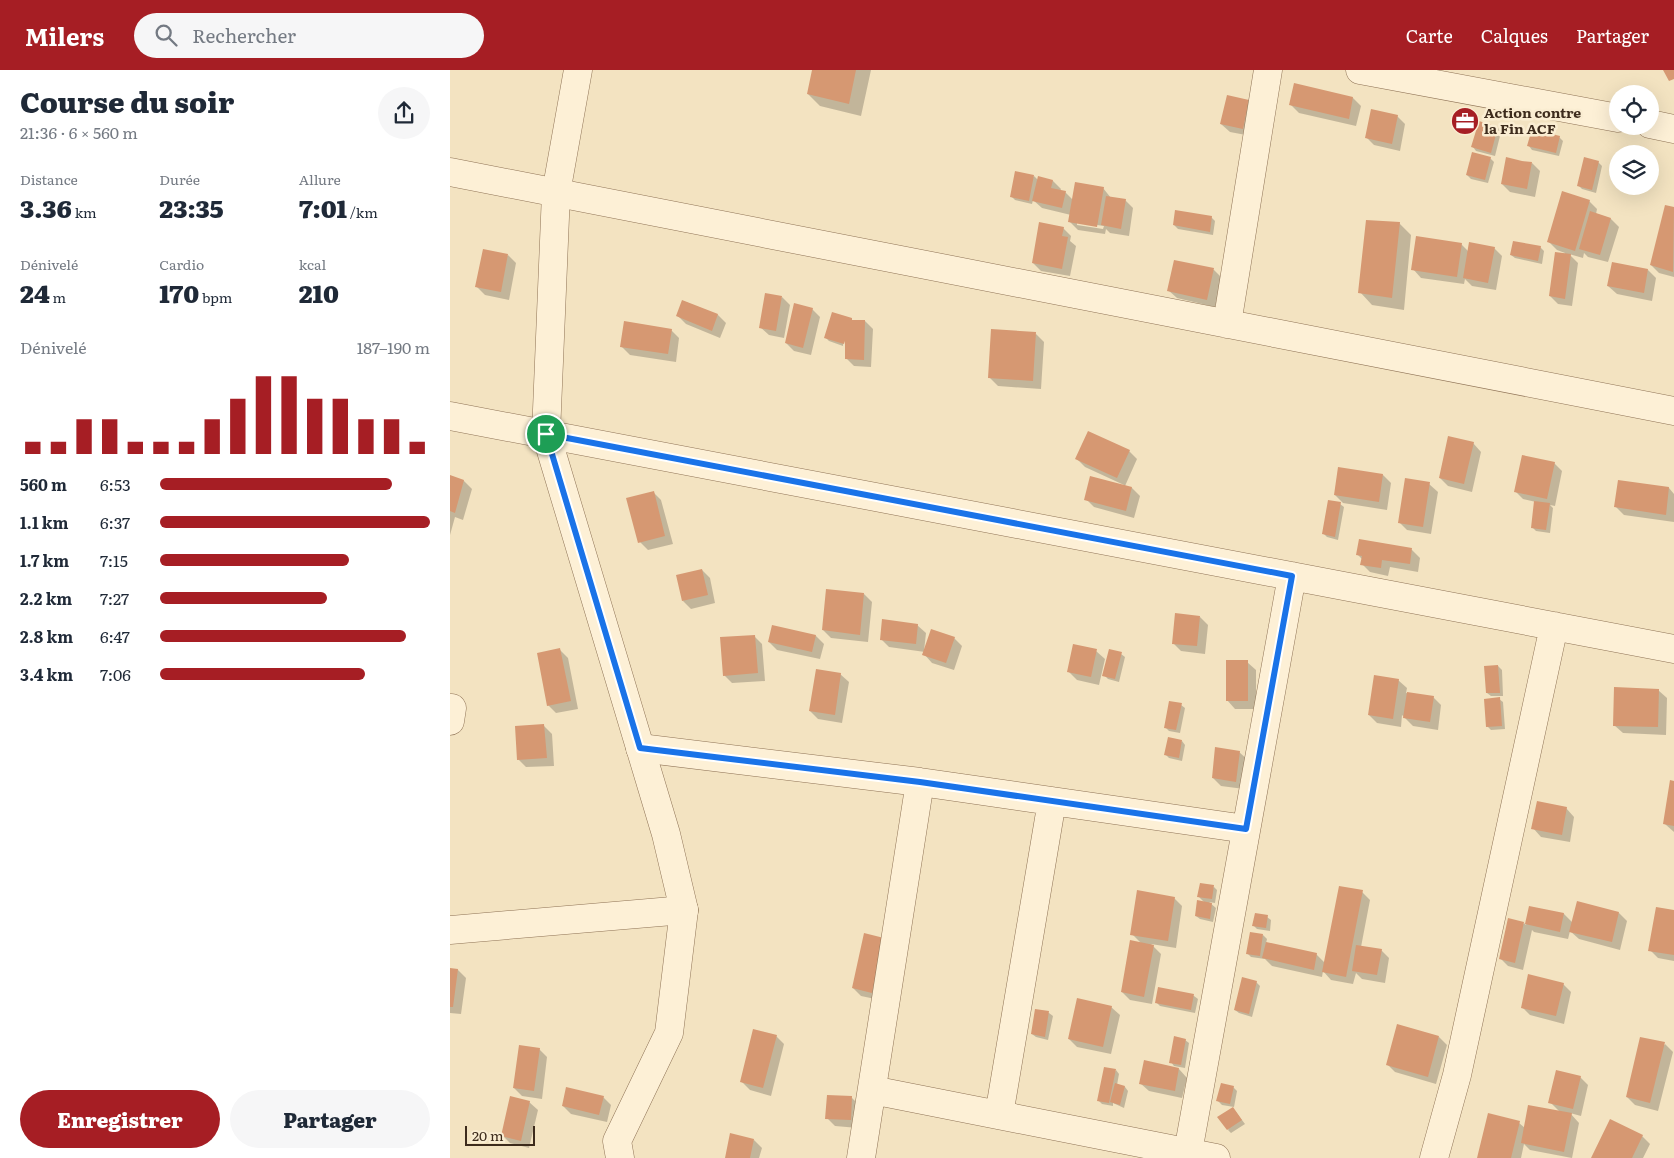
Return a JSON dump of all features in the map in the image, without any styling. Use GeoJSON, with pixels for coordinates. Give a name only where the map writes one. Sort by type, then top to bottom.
{"type":"FeatureCollection","features":[{"type":"Feature","properties":{"kind":"street"},"geometry":{"type":"LineString","coordinates":[[578,70],[556,193],[546,434],[666,834],[684,910],[669,1033],[617,1152]]}},
{"type":"Feature","properties":{"kind":"street"},"geometry":{"type":"LineString","coordinates":[[1227,324],[1268,70]]}},
{"type":"Feature","properties":{"kind":"street"},"geometry":{"type":"LineString","coordinates":[[1360,70],[1401,73],[1609,116]]}},
{"type":"Feature","properties":{"kind":"street"},"geometry":{"type":"LineString","coordinates":[[1659,126],[1674,129]]}},
{"type":"Feature","properties":{"kind":"street"},"geometry":{"type":"LineString","coordinates":[[450,172],[1674,411]]}},
{"type":"Feature","properties":{"kind":"street"},"geometry":{"type":"LineString","coordinates":[[450,416],[1674,649]]}},
{"type":"Feature","properties":{"kind":"street"},"geometry":{"type":"LineString","coordinates":[[1188,1152],[1292,576]]}},
{"type":"Feature","properties":{"kind":"street"},"geometry":{"type":"LineString","coordinates":[[1434,1158],[1457,1075],[1554,626]]}},
{"type":"Feature","properties":{"kind":"street"},"geometry":{"type":"LineString","coordinates":[[640,748],[920,782],[1246,829]]}},
{"type":"Feature","properties":{"kind":"street"},"geometry":{"type":"LineString","coordinates":[[861,1158],[920,782]]}},
{"type":"Feature","properties":{"kind":"street"},"geometry":{"type":"LineString","coordinates":[[999,1115],[1052,801]]}},
{"type":"Feature","properties":{"kind":"street"},"geometry":{"type":"LineString","coordinates":[[450,930],[684,910]]}},
{"type":"Feature","properties":{"kind":"street"},"geometry":{"type":"LineString","coordinates":[[872,1090],[1216,1158]]}},
{"type":"Feature","properties":{"kind":"building"},"geometry":{"type":"Polygon","coordinates":[[[812,70],[856,70],[849,104],[807,94],[812,70]]]}},
{"type":"Feature","properties":{"kind":"building"},"geometry":{"type":"Polygon","coordinates":[[[1663,70],[1674,70],[1674,79],[1669,81],[1663,70]]]}},
{"type":"Feature","properties":{"kind":"building"},"geometry":{"type":"Polygon","coordinates":[[[1294,83],[1353,97],[1349,119],[1289,105],[1294,83]]]}},
{"type":"Feature","properties":{"kind":"building"},"geometry":{"type":"Polygon","coordinates":[[[1227,95],[1249,100],[1243,129],[1220,124],[1227,95]]]}},
{"type":"Feature","properties":{"kind":"building"},"geometry":{"type":"Polygon","coordinates":[[[1371,109],[1398,115],[1392,144],[1365,138],[1371,109]]]}},
{"type":"Feature","properties":{"kind":"building"},"geometry":{"type":"Polygon","coordinates":[[[1479,121],[1498,127],[1491,153],[1471,147],[1479,121]]]}},
{"type":"Feature","properties":{"kind":"building"},"geometry":{"type":"Polygon","coordinates":[[[1532,129],[1560,136],[1556,153],[1527,146],[1532,129]]]}},
{"type":"Feature","properties":{"kind":"building"},"geometry":{"type":"Polygon","coordinates":[[[1472,152],[1491,157],[1485,180],[1466,175],[1472,152]]]}},
{"type":"Feature","properties":{"kind":"building"},"geometry":{"type":"Polygon","coordinates":[[[1506,157],[1532,162],[1527,189],[1501,184],[1506,157]]]}},
{"type":"Feature","properties":{"kind":"building"},"geometry":{"type":"Polygon","coordinates":[[[1584,157],[1599,161],[1592,190],[1577,186],[1584,157]]]}},
{"type":"Feature","properties":{"kind":"building"},"geometry":{"type":"Polygon","coordinates":[[[1015,171],[1034,175],[1029,201],[1010,197],[1015,171]]]}},
{"type":"Feature","properties":{"kind":"building"},"geometry":{"type":"Polygon","coordinates":[[[1038,176],[1053,180],[1051,188],[1066,191],[1062,208],[1032,201],[1038,176]]]}},
{"type":"Feature","properties":{"kind":"building"},"geometry":{"type":"Polygon","coordinates":[[[1075,182],[1104,187],[1097,227],[1068,222],[1075,182]]]}},
{"type":"Feature","properties":{"kind":"building"},"geometry":{"type":"Polygon","coordinates":[[[1562,191],[1590,200],[1575,251],[1547,242],[1562,191]]]}},
{"type":"Feature","properties":{"kind":"building"},"geometry":{"type":"Polygon","coordinates":[[[1106,196],[1126,199],[1121,229],[1101,225],[1106,196]]]}},
{"type":"Feature","properties":{"kind":"building"},"geometry":{"type":"Polygon","coordinates":[[[1665,205],[1674,207],[1673,272],[1650,265],[1665,205]]]}},
{"type":"Feature","properties":{"kind":"building"},"geometry":{"type":"Polygon","coordinates":[[[1175,210],[1212,216],[1210,232],[1173,225],[1175,210]]]}},
{"type":"Feature","properties":{"kind":"building"},"geometry":{"type":"Polygon","coordinates":[[[1590,211],[1611,218],[1600,255],[1579,249],[1590,211]]]}},
{"type":"Feature","properties":{"kind":"building"},"geometry":{"type":"Polygon","coordinates":[[[1366,220],[1400,222],[1392,298],[1358,293],[1366,220]]]}},
{"type":"Feature","properties":{"kind":"building"},"geometry":{"type":"Polygon","coordinates":[[[1039,222],[1064,227],[1062,236],[1068,237],[1062,269],[1032,263],[1039,222]]]}},
{"type":"Feature","properties":{"kind":"building"},"geometry":{"type":"Polygon","coordinates":[[[1416,236],[1462,243],[1457,277],[1411,270],[1416,236]]]}},
{"type":"Feature","properties":{"kind":"building"},"geometry":{"type":"Polygon","coordinates":[[[1513,241],[1541,246],[1538,261],[1510,255],[1513,241]]]}},
{"type":"Feature","properties":{"kind":"building"},"geometry":{"type":"Polygon","coordinates":[[[1469,242],[1495,247],[1488,283],[1463,278],[1469,242]]]}},
{"type":"Feature","properties":{"kind":"building"},"geometry":{"type":"Polygon","coordinates":[[[483,249],[508,254],[501,292],[475,287],[483,249]]]}},
{"type":"Feature","properties":{"kind":"building"},"geometry":{"type":"Polygon","coordinates":[[[1555,252],[1571,254],[1565,299],[1549,296],[1555,252]]]}},
{"type":"Feature","properties":{"kind":"building"},"geometry":{"type":"Polygon","coordinates":[[[1174,260],[1214,268],[1207,300],[1167,291],[1174,260]]]}},
{"type":"Feature","properties":{"kind":"building"},"geometry":{"type":"Polygon","coordinates":[[[1612,262],[1648,269],[1644,293],[1607,286],[1612,262]]]}},
{"type":"Feature","properties":{"kind":"building"},"geometry":{"type":"Polygon","coordinates":[[[765,293],[782,296],[776,331],[759,328],[765,293]]]}},
{"type":"Feature","properties":{"kind":"building"},"geometry":{"type":"Polygon","coordinates":[[[682,300],[718,314],[712,331],[676,316],[682,300]]]}},
{"type":"Feature","properties":{"kind":"building"},"geometry":{"type":"Polygon","coordinates":[[[794,303],[813,308],[803,348],[785,343],[794,303]]]}},
{"type":"Feature","properties":{"kind":"building"},"geometry":{"type":"Polygon","coordinates":[[[832,312],[852,318],[852,320],[865,320],[864,360],[845,359],[845,341],[844,344],[824,338],[832,312]]]}},
{"type":"Feature","properties":{"kind":"building"},"geometry":{"type":"Polygon","coordinates":[[[624,321],[672,329],[668,354],[620,347],[624,321]]]}},
{"type":"Feature","properties":{"kind":"building"},"geometry":{"type":"Polygon","coordinates":[[[991,329],[1036,332],[1033,381],[988,378],[991,329]]]}},
{"type":"Feature","properties":{"kind":"building"},"geometry":{"type":"Polygon","coordinates":[[[1088,431],[1130,450],[1117,478],[1075,459],[1088,431]]]}},
{"type":"Feature","properties":{"kind":"building"},"geometry":{"type":"Polygon","coordinates":[[[1448,436],[1474,442],[1464,484],[1439,478],[1448,436]]]}},
{"type":"Feature","properties":{"kind":"building"},"geometry":{"type":"Polygon","coordinates":[[[1522,455],[1555,462],[1547,499],[1514,492],[1522,455]]]}},
{"type":"Feature","properties":{"kind":"building"},"geometry":{"type":"Polygon","coordinates":[[[1338,467],[1383,474],[1379,502],[1334,495],[1338,467]]]}},
{"type":"Feature","properties":{"kind":"building"},"geometry":{"type":"Polygon","coordinates":[[[450,475],[464,480],[455,513],[450,511],[450,475]]]}},
{"type":"Feature","properties":{"kind":"building"},"geometry":{"type":"Polygon","coordinates":[[[1090,476],[1132,487],[1126,511],[1084,500],[1090,476]]]}},
{"type":"Feature","properties":{"kind":"building"},"geometry":{"type":"Polygon","coordinates":[[[1405,478],[1430,482],[1423,527],[1398,523],[1405,478]]]}},
{"type":"Feature","properties":{"kind":"building"},"geometry":{"type":"Polygon","coordinates":[[[1618,480],[1669,487],[1666,515],[1614,507],[1618,480]]]}},
{"type":"Feature","properties":{"kind":"building"},"geometry":{"type":"Polygon","coordinates":[[[654,491],[665,536],[638,543],[626,498],[654,491]]]}},
{"type":"Feature","properties":{"kind":"building"},"geometry":{"type":"Polygon","coordinates":[[[1328,500],[1341,502],[1335,537],[1322,534],[1328,500]]]}},
{"type":"Feature","properties":{"kind":"building"},"geometry":{"type":"Polygon","coordinates":[[[1534,501],[1550,503],[1546,530],[1531,528],[1534,501]]]}},
{"type":"Feature","properties":{"kind":"building"},"geometry":{"type":"Polygon","coordinates":[[[1359,539],[1412,548],[1410,564],[1382,560],[1381,568],[1360,565],[1362,556],[1356,555],[1359,539]]]}},
{"type":"Feature","properties":{"kind":"building"},"geometry":{"type":"Polygon","coordinates":[[[702,569],[708,595],[682,601],[676,575],[702,569]]]}},
{"type":"Feature","properties":{"kind":"building"},"geometry":{"type":"Polygon","coordinates":[[[826,589],[864,593],[860,635],[822,630],[826,589]]]}},
{"type":"Feature","properties":{"kind":"building"},"geometry":{"type":"Polygon","coordinates":[[[1175,613],[1200,616],[1197,646],[1172,644],[1175,613]]]}},
{"type":"Feature","properties":{"kind":"building"},"geometry":{"type":"Polygon","coordinates":[[[882,619],[918,624],[916,644],[880,640],[882,619]]]}},
{"type":"Feature","properties":{"kind":"building"},"geometry":{"type":"Polygon","coordinates":[[[772,625],[816,635],[812,652],[768,642],[772,625]]]}},
{"type":"Feature","properties":{"kind":"building"},"geometry":{"type":"Polygon","coordinates":[[[931,629],[955,637],[946,663],[922,655],[931,629]]]}},
{"type":"Feature","properties":{"kind":"building"},"geometry":{"type":"Polygon","coordinates":[[[755,635],[758,673],[723,676],[720,637],[755,635]]]}},
{"type":"Feature","properties":{"kind":"building"},"geometry":{"type":"Polygon","coordinates":[[[1073,644],[1097,649],[1091,677],[1067,672],[1073,644]]]}},
{"type":"Feature","properties":{"kind":"building"},"geometry":{"type":"Polygon","coordinates":[[[560,648],[571,701],[547,706],[537,653],[560,648]]]}},
{"type":"Feature","properties":{"kind":"building"},"geometry":{"type":"Polygon","coordinates":[[[1109,649],[1122,652],[1115,679],[1102,676],[1109,649]]]}},
{"type":"Feature","properties":{"kind":"building"},"geometry":{"type":"Polygon","coordinates":[[[1226,660],[1248,660],[1248,701],[1226,701],[1226,660]]]}},
{"type":"Feature","properties":{"kind":"building"},"geometry":{"type":"Polygon","coordinates":[[[1498,665],[1500,693],[1486,693],[1484,666],[1498,665]]]}},
{"type":"Feature","properties":{"kind":"building"},"geometry":{"type":"Polygon","coordinates":[[[816,669],[841,673],[835,715],[809,711],[816,669]]]}},
{"type":"Feature","properties":{"kind":"building"},"geometry":{"type":"Polygon","coordinates":[[[1374,675],[1399,679],[1393,719],[1368,715],[1374,675]]]}},
{"type":"Feature","properties":{"kind":"building"},"geometry":{"type":"Polygon","coordinates":[[[1614,687],[1659,689],[1658,727],[1613,726],[1614,687]]]}},
{"type":"Feature","properties":{"kind":"building"},"geometry":{"type":"Polygon","coordinates":[[[1407,692],[1434,696],[1430,722],[1403,718],[1407,692]]]}},
{"type":"Feature","properties":{"kind":"building"},"geometry":{"type":"Polygon","coordinates":[[[1500,697],[1502,726],[1486,727],[1484,699],[1500,697]]]}},
{"type":"Feature","properties":{"kind":"building"},"geometry":{"type":"Polygon","coordinates":[[[1169,701],[1182,703],[1176,730],[1164,728],[1169,701]]]}},
{"type":"Feature","properties":{"kind":"building"},"geometry":{"type":"Polygon","coordinates":[[[544,724],[547,758],[517,760],[515,726],[544,724]]]}},
{"type":"Feature","properties":{"kind":"building"},"geometry":{"type":"Polygon","coordinates":[[[1168,737],[1182,740],[1179,758],[1164,755],[1168,737]]]}},
{"type":"Feature","properties":{"kind":"building"},"geometry":{"type":"Polygon","coordinates":[[[1215,747],[1240,751],[1236,782],[1212,778],[1215,747]]]}},
{"type":"Feature","properties":{"kind":"building"},"geometry":{"type":"Polygon","coordinates":[[[1670,780],[1674,781],[1674,826],[1663,824],[1670,780]]]}},
{"type":"Feature","properties":{"kind":"building"},"geometry":{"type":"Polygon","coordinates":[[[1537,801],[1567,807],[1562,835],[1531,829],[1537,801]]]}},
{"type":"Feature","properties":{"kind":"building"},"geometry":{"type":"Polygon","coordinates":[[[1200,883],[1214,885],[1212,899],[1197,897],[1200,883]]]}},
{"type":"Feature","properties":{"kind":"building"},"geometry":{"type":"Polygon","coordinates":[[[1339,886],[1363,890],[1346,977],[1322,972],[1339,886]]]}},
{"type":"Feature","properties":{"kind":"building"},"geometry":{"type":"Polygon","coordinates":[[[1137,890],[1175,897],[1168,941],[1130,935],[1137,890]]]}},
{"type":"Feature","properties":{"kind":"building"},"geometry":{"type":"Polygon","coordinates":[[[1197,900],[1212,903],[1210,919],[1195,916],[1197,900]]]}},
{"type":"Feature","properties":{"kind":"building"},"geometry":{"type":"Polygon","coordinates":[[[1577,901],[1619,912],[1612,942],[1569,932],[1577,901]]]}},
{"type":"Feature","properties":{"kind":"building"},"geometry":{"type":"Polygon","coordinates":[[[1529,906],[1564,913],[1560,932],[1525,924],[1529,906]]]}},
{"type":"Feature","properties":{"kind":"building"},"geometry":{"type":"Polygon","coordinates":[[[1656,907],[1674,910],[1674,955],[1648,951],[1656,907]]]}},
{"type":"Feature","properties":{"kind":"building"},"geometry":{"type":"Polygon","coordinates":[[[1255,913],[1268,915],[1266,928],[1252,926],[1255,913]]]}},
{"type":"Feature","properties":{"kind":"building"},"geometry":{"type":"Polygon","coordinates":[[[1508,918],[1524,922],[1515,963],[1499,959],[1508,918]]]}},
{"type":"Feature","properties":{"kind":"building"},"geometry":{"type":"Polygon","coordinates":[[[1250,932],[1263,934],[1260,956],[1246,954],[1250,932]]]}},
{"type":"Feature","properties":{"kind":"building"},"geometry":{"type":"Polygon","coordinates":[[[864,933],[884,938],[872,993],[852,988],[864,933]]]}},
{"type":"Feature","properties":{"kind":"building"},"geometry":{"type":"Polygon","coordinates":[[[1130,940],[1154,945],[1144,997],[1121,992],[1130,940]]]}},
{"type":"Feature","properties":{"kind":"building"},"geometry":{"type":"Polygon","coordinates":[[[1266,942],[1317,953],[1314,970],[1262,958],[1266,942]]]}},
{"type":"Feature","properties":{"kind":"building"},"geometry":{"type":"Polygon","coordinates":[[[1356,945],[1382,949],[1377,975],[1352,971],[1356,945]]]}},
{"type":"Feature","properties":{"kind":"building"},"geometry":{"type":"Polygon","coordinates":[[[450,968],[458,969],[453,1007],[450,1007],[450,968]]]}},
{"type":"Feature","properties":{"kind":"building"},"geometry":{"type":"Polygon","coordinates":[[[1528,974],[1564,983],[1556,1016],[1521,1008],[1528,974]]]}},
{"type":"Feature","properties":{"kind":"building"},"geometry":{"type":"Polygon","coordinates":[[[1242,977],[1257,981],[1249,1014],[1234,1010],[1242,977]]]}},
{"type":"Feature","properties":{"kind":"building"},"geometry":{"type":"Polygon","coordinates":[[[1158,987],[1194,994],[1191,1010],[1155,1003],[1158,987]]]}},
{"type":"Feature","properties":{"kind":"building"},"geometry":{"type":"Polygon","coordinates":[[[1077,998],[1112,1006],[1103,1047],[1068,1039],[1077,998]]]}},
{"type":"Feature","properties":{"kind":"building"},"geometry":{"type":"Polygon","coordinates":[[[1035,1009],[1049,1011],[1045,1037],[1031,1034],[1035,1009]]]}},
{"type":"Feature","properties":{"kind":"building"},"geometry":{"type":"Polygon","coordinates":[[[1397,1024],[1439,1036],[1428,1077],[1386,1065],[1397,1024]]]}},
{"type":"Feature","properties":{"kind":"building"},"geometry":{"type":"Polygon","coordinates":[[[753,1029],[777,1035],[763,1088],[740,1082],[753,1029]]]}},
{"type":"Feature","properties":{"kind":"building"},"geometry":{"type":"Polygon","coordinates":[[[1174,1036],[1186,1039],[1181,1065],[1169,1063],[1174,1036]]]}},
{"type":"Feature","properties":{"kind":"building"},"geometry":{"type":"Polygon","coordinates":[[[1640,1037],[1665,1042],[1650,1103],[1626,1097],[1640,1037]]]}},
{"type":"Feature","properties":{"kind":"building"},"geometry":{"type":"Polygon","coordinates":[[[519,1045],[540,1048],[534,1091],[513,1088],[519,1045]]]}},
{"type":"Feature","properties":{"kind":"building"},"geometry":{"type":"Polygon","coordinates":[[[1144,1060],[1179,1068],[1175,1091],[1139,1084],[1144,1060]]]}},
{"type":"Feature","properties":{"kind":"building"},"geometry":{"type":"Polygon","coordinates":[[[1104,1067],[1116,1069],[1109,1103],[1097,1101],[1104,1067]]]}},
{"type":"Feature","properties":{"kind":"building"},"geometry":{"type":"Polygon","coordinates":[[[1556,1070],[1581,1076],[1573,1109],[1548,1103],[1556,1070]]]}},
{"type":"Feature","properties":{"kind":"building"},"geometry":{"type":"Polygon","coordinates":[[[1115,1083],[1125,1086],[1120,1105],[1110,1102],[1115,1083]]]}},
{"type":"Feature","properties":{"kind":"building"},"geometry":{"type":"Polygon","coordinates":[[[1221,1083],[1234,1086],[1230,1104],[1216,1101],[1221,1083]]]}},
{"type":"Feature","properties":{"kind":"building"},"geometry":{"type":"Polygon","coordinates":[[[566,1087],[604,1096],[599,1115],[562,1106],[566,1087]]]}},
{"type":"Feature","properties":{"kind":"building"},"geometry":{"type":"Polygon","coordinates":[[[827,1095],[852,1096],[851,1120],[825,1119],[827,1095]]]}},
{"type":"Feature","properties":{"kind":"building"},"geometry":{"type":"Polygon","coordinates":[[[510,1096],[530,1101],[521,1141],[501,1136],[510,1096]]]}},
{"type":"Feature","properties":{"kind":"building"},"geometry":{"type":"Polygon","coordinates":[[[1528,1105],[1572,1113],[1564,1152],[1521,1143],[1528,1105]]]}},
{"type":"Feature","properties":{"kind":"building"},"geometry":{"type":"Polygon","coordinates":[[[1233,1107],[1242,1120],[1227,1130],[1217,1117],[1233,1107]]]}},
{"type":"Feature","properties":{"kind":"building"},"geometry":{"type":"Polygon","coordinates":[[[1488,1113],[1520,1121],[1511,1158],[1477,1158],[1488,1113]]]}},
{"type":"Feature","properties":{"kind":"building"},"geometry":{"type":"Polygon","coordinates":[[[1610,1119],[1643,1135],[1632,1158],[1591,1158],[1610,1119]]]}},
{"type":"Feature","properties":{"kind":"building"},"geometry":{"type":"Polygon","coordinates":[[[730,1133],[754,1139],[750,1158],[725,1158],[730,1133]]]}},
{"type":"Feature","properties":{"kind":"place","name":"Action contre la Fin ACF"},"geometry":{"type":"Point","coordinates":[1465,121]}},
{"type":"Feature","properties":{"kind":"route"},"geometry":{"type":"LineString","coordinates":[[546,434],[1292,576],[1246,829],[920,782],[640,748],[546,434]]}}]}
